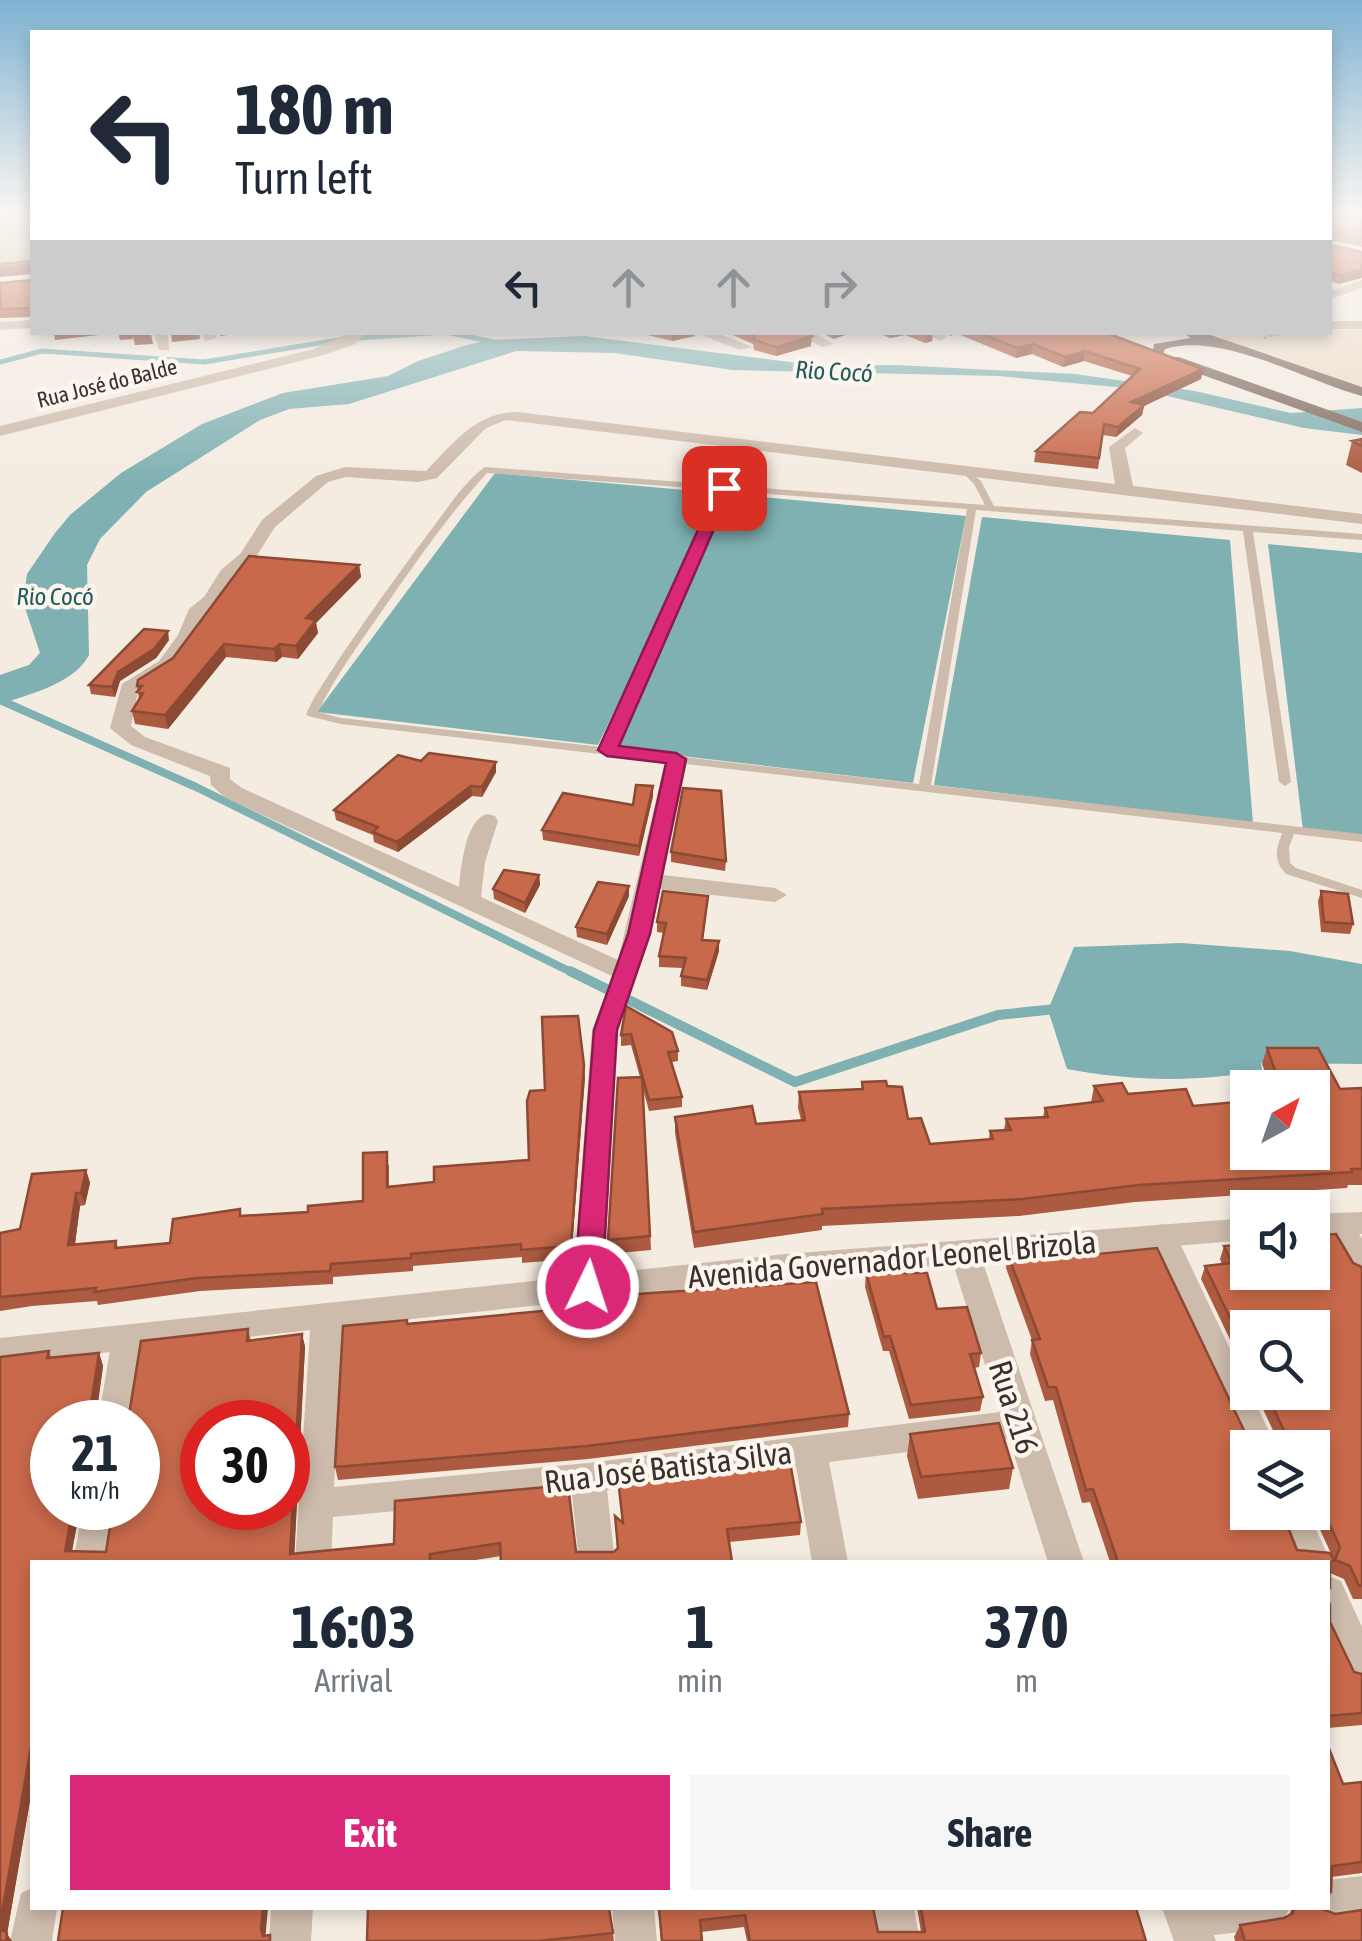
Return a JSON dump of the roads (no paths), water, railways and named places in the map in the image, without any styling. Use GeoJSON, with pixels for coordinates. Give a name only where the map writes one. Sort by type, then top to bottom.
{"type":"FeatureCollection","features":[{"type":"Feature","properties":{"kind":"main road"},"geometry":{"type":"LineString","coordinates":[[1196,335],[1362,392]]}},
{"type":"Feature","properties":{"kind":"main road"},"geometry":{"type":"LineString","coordinates":[[1221,344],[1168,343],[1150,351],[1362,427]]}},
{"type":"Feature","properties":{"kind":"street"},"geometry":{"type":"LineString","coordinates":[[0,326],[30,324]]}},
{"type":"Feature","properties":{"kind":"street"},"geometry":{"type":"LineString","coordinates":[[1332,325],[1362,325]]}},
{"type":"Feature","properties":{"kind":"street","name":"Rua José do Balde"},"geometry":{"type":"LineString","coordinates":[[0,431],[341,346],[356,335]]}},
{"type":"Feature","properties":{"kind":"street"},"geometry":{"type":"LineString","coordinates":[[709,335],[745,347]]}},
{"type":"Feature","properties":{"kind":"street"},"geometry":{"type":"LineString","coordinates":[[806,335],[827,344]]}},
{"type":"Feature","properties":{"kind":"street"},"geometry":{"type":"LineString","coordinates":[[626,973],[234,794],[219,780],[222,773],[138,741],[120,728],[129,688],[166,665],[187,636],[196,613],[211,600],[226,574],[248,556],[268,524],[292,502],[337,472],[418,478],[431,474],[470,432],[504,416],[1362,519]]}},
{"type":"Feature","properties":{"kind":"street"},"geometry":{"type":"LineString","coordinates":[[1127,491],[1120,476],[1118,448],[1136,432]]}},
{"type":"Feature","properties":{"kind":"street"},"geometry":{"type":"LineString","coordinates":[[588,1287],[606,1030],[639,934],[676,759]]}},
{"type":"Feature","properties":{"kind":"street"},"geometry":{"type":"LineString","coordinates":[[468,902],[473,862],[487,821]]}},
{"type":"Feature","properties":{"kind":"street"},"geometry":{"type":"LineString","coordinates":[[648,882],[724,886],[775,895]]}},
{"type":"Feature","properties":{"kind":"street"},"geometry":{"type":"LineString","coordinates":[[1337,1224],[1362,1266]]}},
{"type":"Feature","properties":{"kind":"street","name":"Avenida Governador Leonel Brizola"},"geometry":{"type":"LineString","coordinates":[[0,1351],[588,1287],[1230,1230]]}},
{"type":"Feature","properties":{"kind":"street"},"geometry":{"type":"LineString","coordinates":[[1161,1235],[1252,1430]]}},
{"type":"Feature","properties":{"kind":"street","name":"Rua 216"},"geometry":{"type":"LineString","coordinates":[[964,1251],[1065,1560]]}},
{"type":"Feature","properties":{"kind":"street"},"geometry":{"type":"LineString","coordinates":[[313,1560],[328,1316]]}},
{"type":"Feature","properties":{"kind":"street"},"geometry":{"type":"LineString","coordinates":[[118,1400],[128,1338]]}},
{"type":"Feature","properties":{"kind":"street","name":"Rua José Batista Silva"},"geometry":{"type":"LineString","coordinates":[[316,1504],[588,1478],[1018,1424]]}},
{"type":"Feature","properties":{"kind":"street"},"geometry":{"type":"LineString","coordinates":[[810,1450],[830,1560]]}},
{"type":"Feature","properties":{"kind":"street"},"geometry":{"type":"LineString","coordinates":[[588,1478],[597,1560]]}},
{"type":"Feature","properties":{"kind":"street"},"geometry":{"type":"LineString","coordinates":[[91,1560],[96,1530]]}},
{"type":"Feature","properties":{"kind":"street"},"geometry":{"type":"LineString","coordinates":[[1298,1530],[1312,1560]]}},
{"type":"Feature","properties":{"kind":"street"},"geometry":{"type":"LineString","coordinates":[[1330,1597],[1362,1668]]}},
{"type":"Feature","properties":{"kind":"street"},"geometry":{"type":"LineString","coordinates":[[1330,1901],[1362,1897]]}},
{"type":"Feature","properties":{"kind":"street"},"geometry":{"type":"LineString","coordinates":[[30,1941],[36,1910]]}},
{"type":"Feature","properties":{"kind":"street"},"geometry":{"type":"LineString","coordinates":[[290,1941],[292,1910]]}},
{"type":"Feature","properties":{"kind":"street"},"geometry":{"type":"LineString","coordinates":[[632,1910],[636,1941]]}},
{"type":"Feature","properties":{"kind":"street"},"geometry":{"type":"LineString","coordinates":[[893,1910],[900,1941]]}},
{"type":"Feature","properties":{"kind":"street"},"geometry":{"type":"LineString","coordinates":[[1188,1922],[1257,1910]]}},
{"type":"Feature","properties":{"kind":"lane"},"geometry":{"type":"LineString","coordinates":[[1362,537],[485,470],[462,494],[312,709],[312,714],[340,721],[1362,838]]}},
{"type":"Feature","properties":{"kind":"lane"},"geometry":{"type":"LineString","coordinates":[[964,470],[978,483],[991,508]]}},
{"type":"Feature","properties":{"kind":"lane"},"geometry":{"type":"LineString","coordinates":[[607,750],[724,488]]}},
{"type":"Feature","properties":{"kind":"lane"},"geometry":{"type":"LineString","coordinates":[[925,786],[972,508]]}},
{"type":"Feature","properties":{"kind":"lane"},"geometry":{"type":"LineString","coordinates":[[1248,531],[1285,782]]}},
{"type":"Feature","properties":{"kind":"lane"},"geometry":{"type":"LineString","coordinates":[[1290,828],[1283,848],[1284,864],[1291,871],[1362,894]]}},
{"type":"Feature","properties":{"kind":"water","name":"Rio Cocó"},"geometry":{"type":"Polygon","coordinates":[[[585,336],[822,366],[896,365],[1075,374],[1195,391],[1291,413],[1362,408],[1362,435],[1304,428],[1137,389],[998,376],[733,370],[614,353],[516,351],[349,404],[289,409],[260,420],[146,492],[100,539],[87,565],[89,655],[73,673],[50,687],[0,704],[0,675],[29,665],[40,653],[23,602],[27,574],[70,515],[121,473],[202,424],[283,393],[388,376],[418,361],[490,340],[585,336]]]}},
{"type":"Feature","properties":{"kind":"water"},"geometry":{"type":"Polygon","coordinates":[[[495,473],[719,493],[598,745],[317,712],[495,473]]]}},
{"type":"Feature","properties":{"kind":"water"},"geometry":{"type":"Polygon","coordinates":[[[731,494],[966,516],[913,783],[613,748],[731,494]]]}},
{"type":"Feature","properties":{"kind":"water"},"geometry":{"type":"Polygon","coordinates":[[[982,517],[1230,540],[1253,823],[934,785],[982,517]]]}},
{"type":"Feature","properties":{"kind":"water"},"geometry":{"type":"Polygon","coordinates":[[[1268,544],[1362,553],[1362,837],[1303,830],[1268,544]]]}},
{"type":"Feature","properties":{"kind":"water"},"geometry":{"type":"Polygon","coordinates":[[[1182,943],[1290,951],[1362,964],[1362,1064],[1261,1063],[1262,1070],[1230,1070],[1230,1075],[1189,1079],[1115,1076],[1067,1069],[1048,1010],[1074,947],[1182,943]]]}},
{"type":"Feature","properties":{"kind":"waterway"},"geometry":{"type":"LineString","coordinates":[[359,338],[402,335]]}},
{"type":"Feature","properties":{"kind":"waterway"},"geometry":{"type":"LineString","coordinates":[[460,335],[498,343]]}},
{"type":"Feature","properties":{"kind":"waterway"},"geometry":{"type":"LineString","coordinates":[[0,362],[42,351],[204,362],[338,340]]}},
{"type":"Feature","properties":{"kind":"waterway"},"geometry":{"type":"LineString","coordinates":[[0,700],[196,787],[575,974]]}},
{"type":"Feature","properties":{"kind":"waterway"},"geometry":{"type":"LineString","coordinates":[[570,971],[795,1082],[998,1015],[1056,1009]]}}]}
